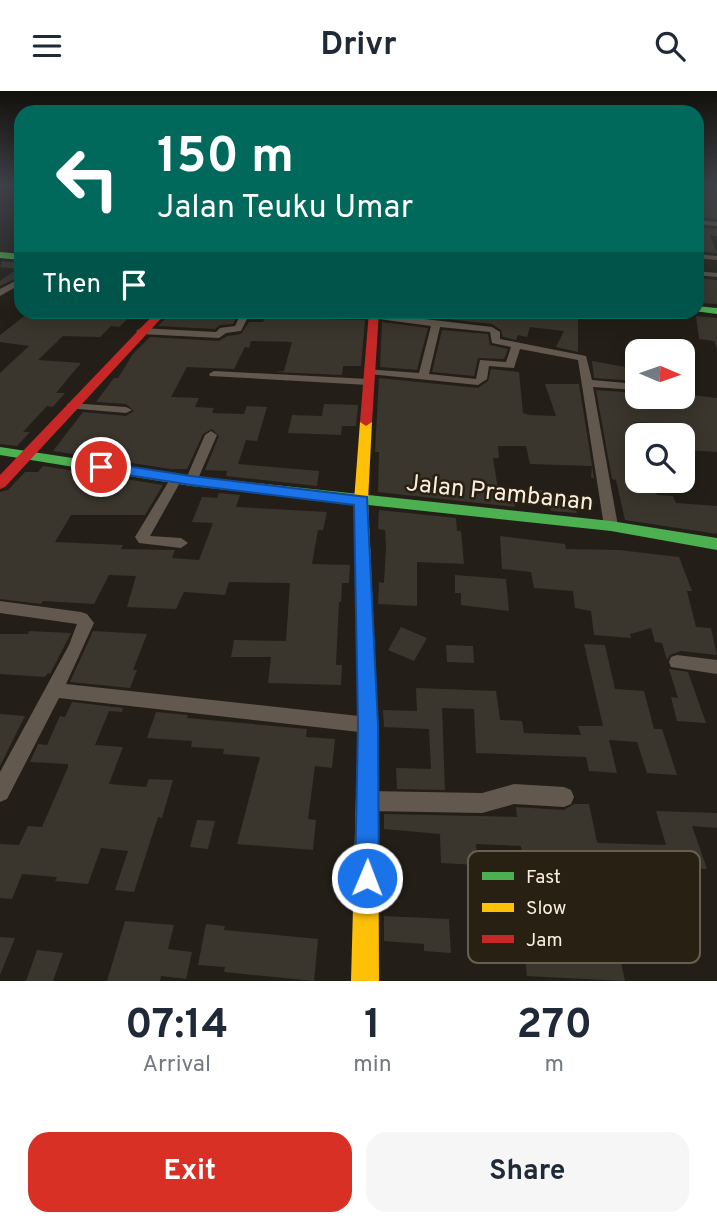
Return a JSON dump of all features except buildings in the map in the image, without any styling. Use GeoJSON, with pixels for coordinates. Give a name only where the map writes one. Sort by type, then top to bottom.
{"type":"FeatureCollection","features":[{"type":"Feature","properties":{"kind":"street"},"geometry":{"type":"LineString","coordinates":[[0,484],[154,319]]}},
{"type":"Feature","properties":{"kind":"street"},"geometry":{"type":"LineString","coordinates":[[141,331],[219,335],[223,330],[238,329],[243,319]]}},
{"type":"Feature","properties":{"kind":"street"},"geometry":{"type":"LineString","coordinates":[[365,981],[368,725],[361,501],[374,319]]}},
{"type":"Feature","properties":{"kind":"street"},"geometry":{"type":"LineString","coordinates":[[406,319],[492,330],[495,332],[495,341],[581,356],[611,526]]}},
{"type":"Feature","properties":{"kind":"street"},"geometry":{"type":"LineString","coordinates":[[423,376],[429,339],[437,323]]}},
{"type":"Feature","properties":{"kind":"street"},"geometry":{"type":"LineString","coordinates":[[214,374],[423,376],[479,382],[482,379],[484,363],[510,366],[517,344]]}},
{"type":"Feature","properties":{"kind":"street"},"geometry":{"type":"LineString","coordinates":[[586,383],[625,386]]}},
{"type":"Feature","properties":{"kind":"street"},"geometry":{"type":"LineString","coordinates":[[71,406],[126,410]]}},
{"type":"Feature","properties":{"kind":"street"},"geometry":{"type":"LineString","coordinates":[[181,543],[144,540],[142,537],[184,480],[211,435]]}},
{"type":"Feature","properties":{"kind":"street","name":"Jalan Prambanan"},"geometry":{"type":"LineString","coordinates":[[0,451],[184,480],[611,526],[717,544]]}},
{"type":"Feature","properties":{"kind":"street"},"geometry":{"type":"LineString","coordinates":[[0,607],[81,618],[86,623],[0,792]]}},
{"type":"Feature","properties":{"kind":"street"},"geometry":{"type":"LineString","coordinates":[[677,661],[717,667]]}},
{"type":"Feature","properties":{"kind":"street"},"geometry":{"type":"LineString","coordinates":[[54,690],[368,725]]}},
{"type":"Feature","properties":{"kind":"street"},"geometry":{"type":"LineString","coordinates":[[368,801],[482,803],[514,794],[564,797]]}},
{"type":"Feature","properties":{"kind":"traffic: fast"},"geometry":{"type":"LineString","coordinates":[[0,255],[14,256]]}},
{"type":"Feature","properties":{"kind":"traffic: fast"},"geometry":{"type":"LineString","coordinates":[[704,310],[717,311]]}},
{"type":"Feature","properties":{"kind":"traffic: fast"},"geometry":{"type":"LineString","coordinates":[[0,451],[191,481],[611,526],[717,544]]}},
{"type":"Feature","properties":{"kind":"traffic: slow"},"geometry":{"type":"LineString","coordinates":[[365,981],[368,725],[361,501],[366,422]]}},
{"type":"Feature","properties":{"kind":"traffic: jam"},"geometry":{"type":"LineString","coordinates":[[0,484],[155,319]]}},
{"type":"Feature","properties":{"kind":"traffic: jam"},"geometry":{"type":"LineString","coordinates":[[366,422],[373,319]]}},
{"type":"Feature","properties":{"kind":"route"},"geometry":{"type":"LineString","coordinates":[[101,467],[191,481],[361,501],[368,725],[367,878]]}}]}
